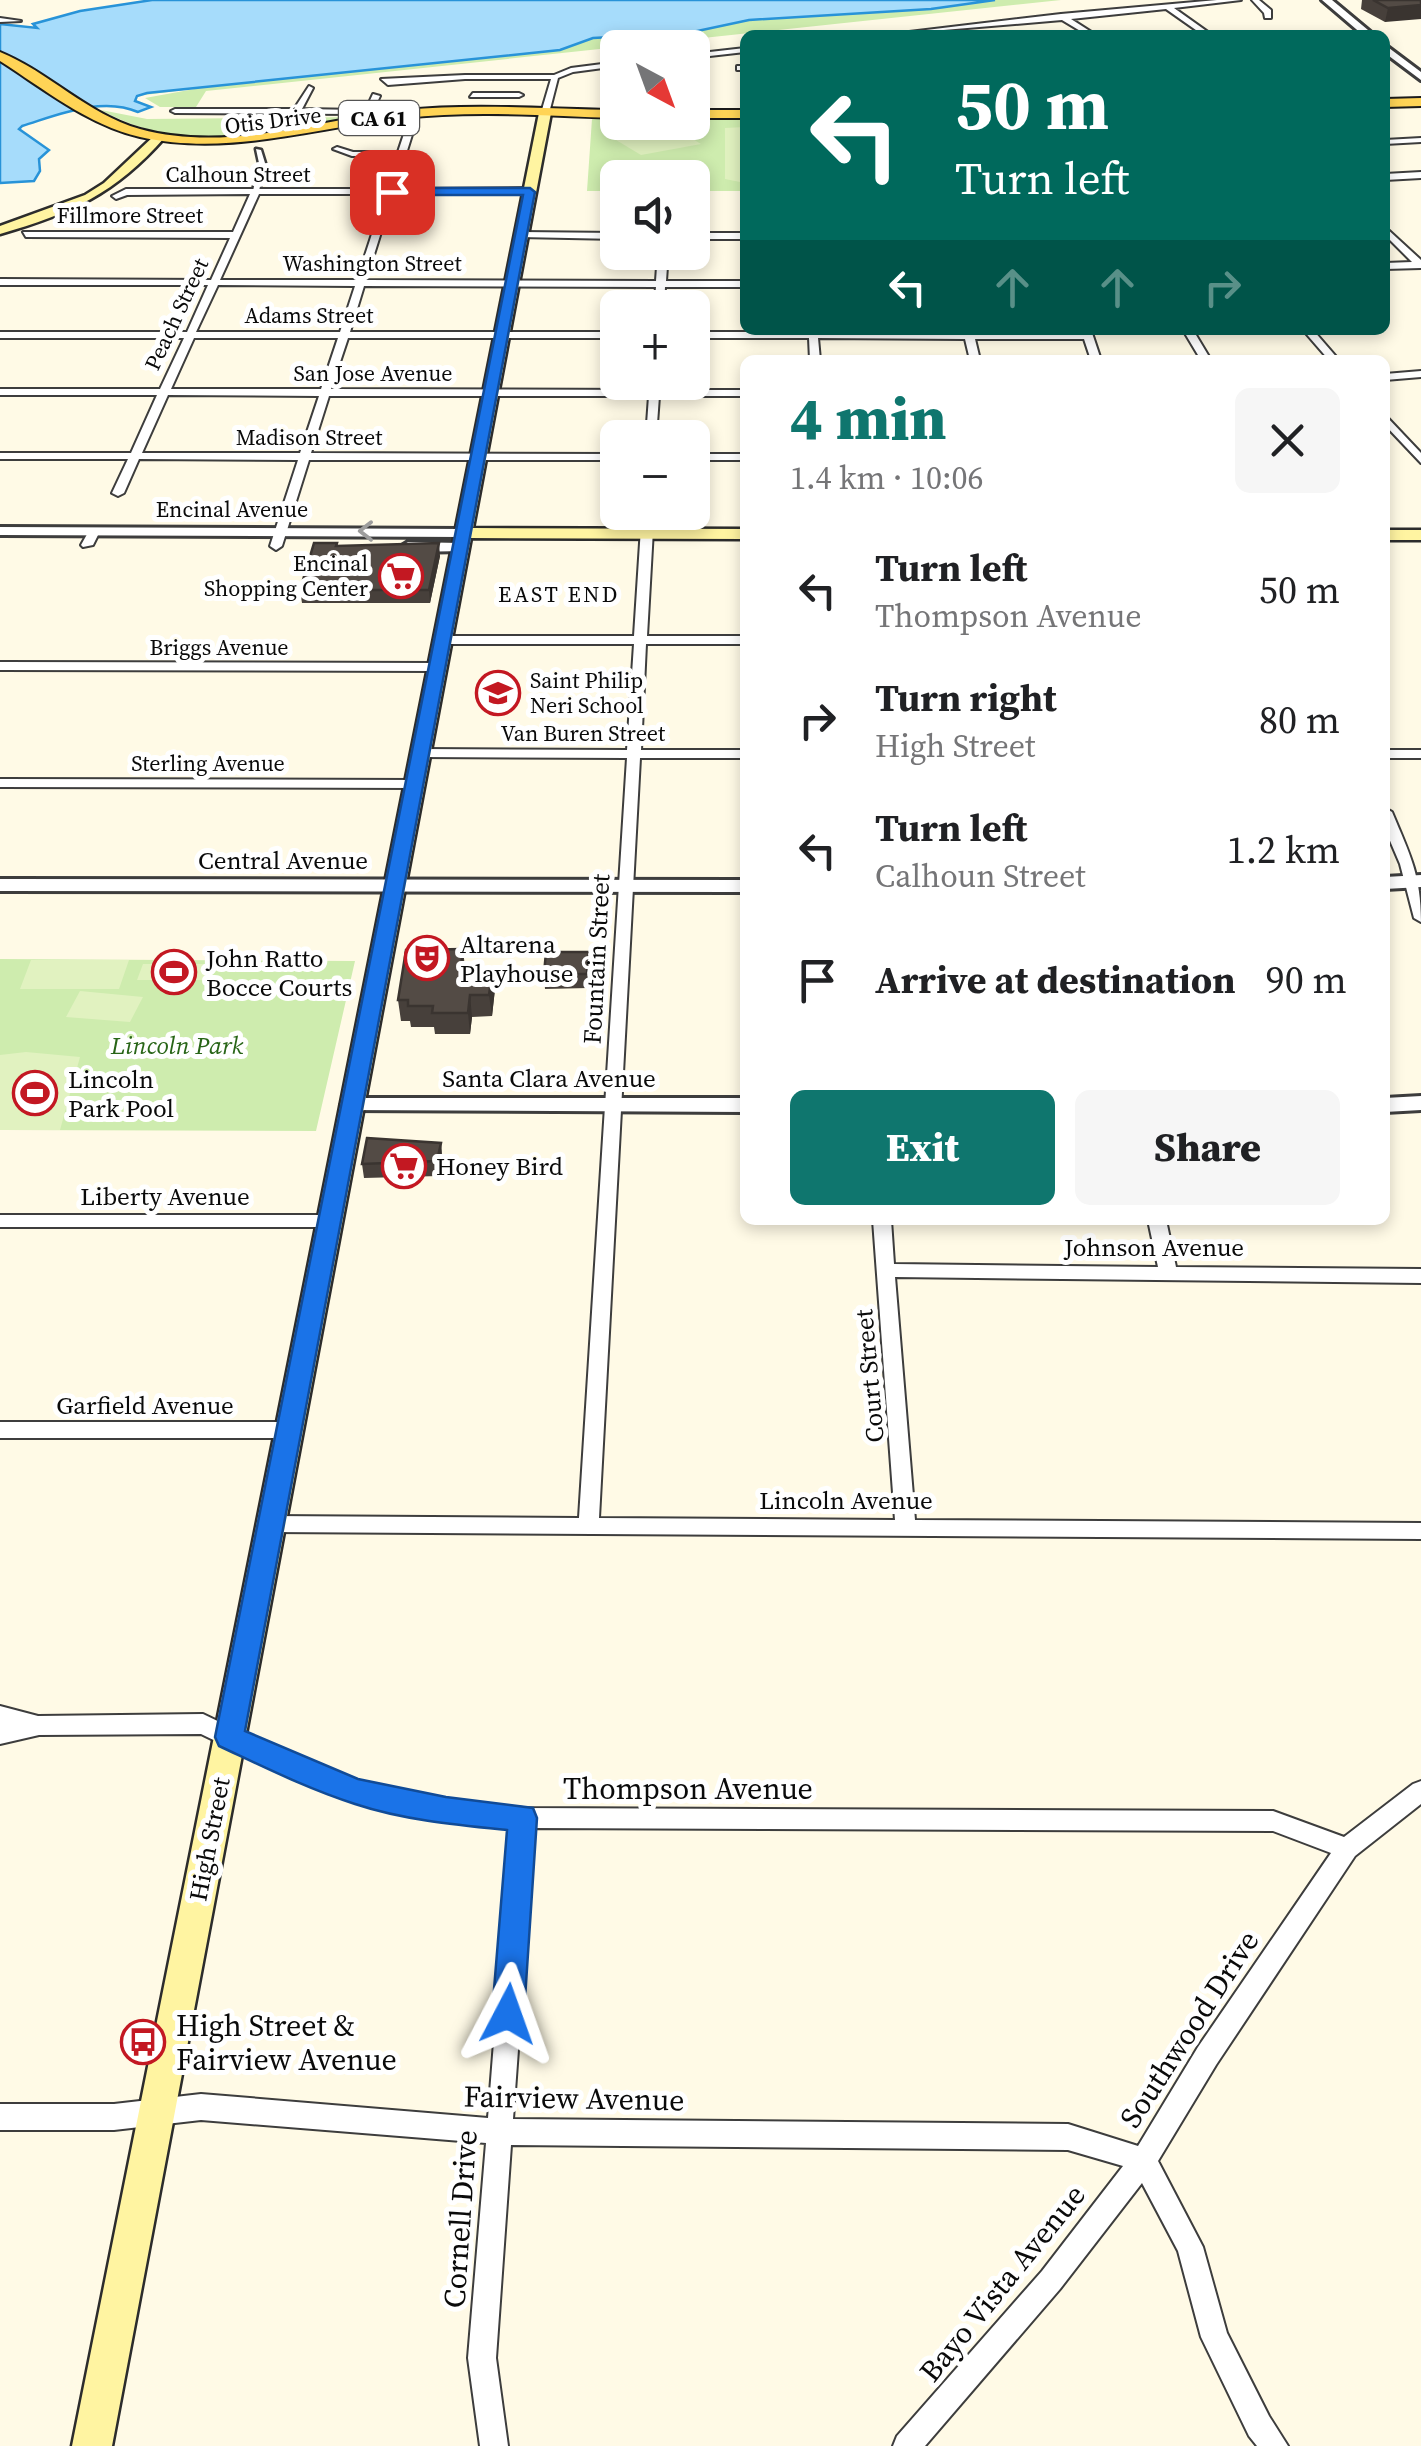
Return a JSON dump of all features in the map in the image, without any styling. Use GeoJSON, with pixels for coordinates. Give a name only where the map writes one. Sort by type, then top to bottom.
{"type":"FeatureCollection","features":[{"type":"Feature","properties":{"kind":"main road","name":"CA 61"},"geometry":{"type":"LineString","coordinates":[[0,56],[90,114]]}},
{"type":"Feature","properties":{"kind":"main road","name":"CA 61"},"geometry":{"type":"LineString","coordinates":[[0,65],[90,114]]}},
{"type":"Feature","properties":{"kind":"main road"},"geometry":{"type":"LineString","coordinates":[[1390,103],[1421,102]]}},
{"type":"Feature","properties":{"kind":"main road","name":"Otis Drive"},"geometry":{"type":"LineString","coordinates":[[90,114],[115,132],[154,140],[257,146],[471,104]]}},
{"type":"Feature","properties":{"kind":"main road","name":"Otis Drive"},"geometry":{"type":"LineString","coordinates":[[90,114],[154,140],[256,141],[471,104],[544,114],[600,114]]}},
{"type":"Feature","properties":{"kind":"main road","name":"High Street"},"geometry":{"type":"LineString","coordinates":[[92,2446],[544,114]]}},
{"type":"Feature","properties":{"kind":"main road"},"geometry":{"type":"LineString","coordinates":[[710,114],[740,114]]}},
{"type":"Feature","properties":{"kind":"main road"},"geometry":{"type":"LineString","coordinates":[[115,132],[127,145],[126,157]]}},
{"type":"Feature","properties":{"kind":"main road"},"geometry":{"type":"LineString","coordinates":[[0,228],[80,197],[99,185],[126,157],[154,140]]}},
{"type":"Feature","properties":{"kind":"main road"},"geometry":{"type":"LineString","coordinates":[[0,228],[89,198],[108,186],[154,140]]}},
{"type":"Feature","properties":{"kind":"main road","name":"Encinal Avenue"},"geometry":{"type":"LineString","coordinates":[[462,541],[740,534]]}},
{"type":"Feature","properties":{"kind":"main road"},"geometry":{"type":"LineString","coordinates":[[1390,535],[1421,535]]}},
{"type":"Feature","properties":{"kind":"street"},"geometry":{"type":"LineString","coordinates":[[934,30],[1238,0]]}},
{"type":"Feature","properties":{"kind":"street"},"geometry":{"type":"LineString","coordinates":[[1254,0],[1268,16]]}},
{"type":"Feature","properties":{"kind":"street"},"geometry":{"type":"LineString","coordinates":[[1326,0],[1363,30]]}},
{"type":"Feature","properties":{"kind":"street"},"geometry":{"type":"LineString","coordinates":[[1166,6],[1201,30]]}},
{"type":"Feature","properties":{"kind":"street"},"geometry":{"type":"LineString","coordinates":[[1061,16],[1084,30]]}},
{"type":"Feature","properties":{"kind":"street"},"geometry":{"type":"LineString","coordinates":[[0,20],[17,21]]}},
{"type":"Feature","properties":{"kind":"street"},"geometry":{"type":"LineString","coordinates":[[710,54],[740,51]]}},
{"type":"Feature","properties":{"kind":"street"},"geometry":{"type":"LineString","coordinates":[[1390,52],[1421,77]]}},
{"type":"Feature","properties":{"kind":"street"},"geometry":{"type":"LineString","coordinates":[[385,78],[388,83],[455,78],[460,83],[555,77],[575,69],[600,66]]}},
{"type":"Feature","properties":{"kind":"street"},"geometry":{"type":"LineString","coordinates":[[544,114],[555,77]]}},
{"type":"Feature","properties":{"kind":"street"},"geometry":{"type":"LineString","coordinates":[[476,80],[471,104],[519,94]]}},
{"type":"Feature","properties":{"kind":"street"},"geometry":{"type":"LineString","coordinates":[[297,112],[309,88]]}},
{"type":"Feature","properties":{"kind":"street"},"geometry":{"type":"LineString","coordinates":[[175,111],[361,112],[370,109],[376,96]]}},
{"type":"Feature","properties":{"kind":"street"},"geometry":{"type":"LineString","coordinates":[[278,538],[412,122]]}},
{"type":"Feature","properties":{"kind":"street"},"geometry":{"type":"LineString","coordinates":[[1390,142],[1421,140]]}},
{"type":"Feature","properties":{"kind":"street","name":"Peach Street"},"geometry":{"type":"LineString","coordinates":[[118,493],[256,192],[262,164],[256,141]]}},
{"type":"Feature","properties":{"kind":"street"},"geometry":{"type":"LineString","coordinates":[[336,149],[352,154],[404,154]]}},
{"type":"Feature","properties":{"kind":"street"},"geometry":{"type":"LineString","coordinates":[[1390,177],[1421,175]]}},
{"type":"Feature","properties":{"kind":"street","name":"Calhoun Street"},"geometry":{"type":"LineString","coordinates":[[121,194],[530,192]]}},
{"type":"Feature","properties":{"kind":"street","name":"Fillmore Street"},"geometry":{"type":"LineString","coordinates":[[26,234],[234,235]]}},
{"type":"Feature","properties":{"kind":"street"},"geometry":{"type":"LineString","coordinates":[[522,235],[600,236]]}},
{"type":"Feature","properties":{"kind":"street"},"geometry":{"type":"LineString","coordinates":[[1390,235],[1421,264]]}},
{"type":"Feature","properties":{"kind":"street"},"geometry":{"type":"LineString","coordinates":[[710,236],[740,236]]}},
{"type":"Feature","properties":{"kind":"street"},"geometry":{"type":"LineString","coordinates":[[1390,266],[1421,264]]}},
{"type":"Feature","properties":{"kind":"street"},"geometry":{"type":"LineString","coordinates":[[660,290],[662,270]]}},
{"type":"Feature","properties":{"kind":"street","name":"Washington Street"},"geometry":{"type":"LineString","coordinates":[[0,282],[740,284]]}},
{"type":"Feature","properties":{"kind":"street","name":"Adams Street"},"geometry":{"type":"LineString","coordinates":[[0,335],[600,336]]}},
{"type":"Feature","properties":{"kind":"street"},"geometry":{"type":"LineString","coordinates":[[710,336],[740,335]]}},
{"type":"Feature","properties":{"kind":"street"},"geometry":{"type":"LineString","coordinates":[[1312,335],[1330,355]]}},
{"type":"Feature","properties":{"kind":"street"},"geometry":{"type":"LineString","coordinates":[[1390,377],[1421,374]]}},
{"type":"Feature","properties":{"kind":"street","name":"San Jose Avenue"},"geometry":{"type":"LineString","coordinates":[[0,392],[600,390]]}},
{"type":"Feature","properties":{"kind":"street","name":"San Jose Avenue"},"geometry":{"type":"LineString","coordinates":[[710,391],[740,393]]}},
{"type":"Feature","properties":{"kind":"street"},"geometry":{"type":"LineString","coordinates":[[1390,424],[1421,460]]}},
{"type":"Feature","properties":{"kind":"street","name":"Madison Street"},"geometry":{"type":"LineString","coordinates":[[0,456],[600,457]]}},
{"type":"Feature","properties":{"kind":"street"},"geometry":{"type":"LineString","coordinates":[[710,457],[740,457]]}},
{"type":"Feature","properties":{"kind":"street","name":"Fountain Street"},"geometry":{"type":"LineString","coordinates":[[588,1528],[646,530]]}},
{"type":"Feature","properties":{"kind":"street","name":"Encinal Avenue"},"geometry":{"type":"LineString","coordinates":[[0,531],[91,538],[462,541]]}},
{"type":"Feature","properties":{"kind":"street","name":"Encinal Avenue"},"geometry":{"type":"LineString","coordinates":[[0,545],[91,538]]}},
{"type":"Feature","properties":{"kind":"street","name":"Encinal Avenue"},"geometry":{"type":"LineString","coordinates":[[278,538],[396,547],[462,541]]}},
{"type":"Feature","properties":{"kind":"street","name":"Briggs Avenue"},"geometry":{"type":"LineString","coordinates":[[0,666],[440,653],[639,640],[740,640]]}},
{"type":"Feature","properties":{"kind":"street","name":"Van Buren Street"},"geometry":{"type":"LineString","coordinates":[[421,753],[740,754]]}},
{"type":"Feature","properties":{"kind":"street"},"geometry":{"type":"LineString","coordinates":[[1390,754],[1421,754]]}},
{"type":"Feature","properties":{"kind":"street","name":"Sterling Avenue"},"geometry":{"type":"LineString","coordinates":[[0,783],[416,784]]}},
{"type":"Feature","properties":{"kind":"street"},"geometry":{"type":"LineString","coordinates":[[1390,823],[1416,881],[1421,918]]}},
{"type":"Feature","properties":{"kind":"street"},"geometry":{"type":"LineString","coordinates":[[1390,883],[1416,881]]}},
{"type":"Feature","properties":{"kind":"street","name":"Central Avenue"},"geometry":{"type":"LineString","coordinates":[[0,885],[740,886]]}},
{"type":"Feature","properties":{"kind":"street"},"geometry":{"type":"LineString","coordinates":[[1390,1105],[1421,1102]]}},
{"type":"Feature","properties":{"kind":"street","name":"Santa Clara Avenue"},"geometry":{"type":"LineString","coordinates":[[352,1105],[740,1105]]}},
{"type":"Feature","properties":{"kind":"street","name":"Liberty Avenue"},"geometry":{"type":"LineString","coordinates":[[0,1221],[330,1221]]}},
{"type":"Feature","properties":{"kind":"street","name":"Court Street"},"geometry":{"type":"LineString","coordinates":[[882,1225],[906,1528]]}},
{"type":"Feature","properties":{"kind":"street"},"geometry":{"type":"LineString","coordinates":[[1158,1225],[1168,1271]]}},
{"type":"Feature","properties":{"kind":"street","name":"Johnson Avenue"},"geometry":{"type":"LineString","coordinates":[[886,1270],[1421,1276]]}},
{"type":"Feature","properties":{"kind":"street","name":"Garfield Avenue"},"geometry":{"type":"LineString","coordinates":[[0,1430],[289,1430]]}},
{"type":"Feature","properties":{"kind":"street","name":"Lincoln Avenue"},"geometry":{"type":"LineString","coordinates":[[270,1524],[1421,1531]]}},
{"type":"Feature","properties":{"kind":"street","name":"Thompson Avenue"},"geometry":{"type":"LineString","coordinates":[[0,1716],[39,1725]]}},
{"type":"Feature","properties":{"kind":"street","name":"Thompson Avenue"},"geometry":{"type":"LineString","coordinates":[[0,1734],[39,1725],[198,1724],[298,1770],[358,1792],[446,1810],[523,1818],[1273,1821],[1347,1850]]}},
{"type":"Feature","properties":{"kind":"street","name":"Southwood Drive"},"geometry":{"type":"LineString","coordinates":[[1274,2446],[1259,2426],[1214,2337],[1190,2247],[1144,2160],[1228,2024],[1347,1850],[1421,1792]]}},
{"type":"Feature","properties":{"kind":"street","name":"Cornell Drive"},"geometry":{"type":"LineString","coordinates":[[494,2446],[482,2358],[523,1818]]}},
{"type":"Feature","properties":{"kind":"street","name":"Fairview Avenue"},"geometry":{"type":"LineString","coordinates":[[0,2117],[114,2117],[201,2107],[500,2132],[1068,2137],[1144,2160]]}},
{"type":"Feature","properties":{"kind":"street","name":"Bayo Vista Avenue"},"geometry":{"type":"LineString","coordinates":[[907,2446],[1040,2294],[1144,2160]]}},
{"type":"Feature","properties":{"kind":"green space"},"geometry":{"type":"Polygon","coordinates":[[[485,0],[1061,0],[779,30],[740,30],[740,34],[710,37],[710,30],[600,30],[600,49],[206,91],[196,107],[160,107],[145,98],[200,88],[137,96],[135,101],[151,107],[138,112],[120,104],[68,112],[485,0]]]}},
{"type":"Feature","properties":{"kind":"green space"},"geometry":{"type":"Polygon","coordinates":[[[101,110],[147,119],[364,117],[264,134],[197,137],[132,124],[101,110]]]}},
{"type":"Feature","properties":{"kind":"green space"},"geometry":{"type":"Polygon","coordinates":[[[592,119],[600,119],[600,140],[710,140],[710,120],[740,119],[740,191],[710,191],[710,160],[600,160],[600,191],[587,191],[592,119]]]}},
{"type":"Feature","properties":{"kind":"green space"},"geometry":{"type":"Polygon","coordinates":[[[740,127],[740,182],[725,179],[725,128],[740,127]]]}},
{"type":"Feature","properties":{"kind":"green space"},"geometry":{"type":"Polygon","coordinates":[[[616,140],[694,140],[701,144],[641,155],[616,140]]]}},
{"type":"Feature","properties":{"kind":"green space","name":"Lincoln Park"},"geometry":{"type":"Polygon","coordinates":[[[0,959],[355,961],[316,1131],[0,1130],[0,959]]]}},
{"type":"Feature","properties":{"kind":"green space"},"geometry":{"type":"Polygon","coordinates":[[[31,960],[129,960],[119,989],[20,989],[31,960]]]}},
{"type":"Feature","properties":{"kind":"green space","name":"John Ratto Bocce Courts"},"geometry":{"type":"Polygon","coordinates":[[[143,964],[211,964],[205,980],[137,980],[143,964]]]}},
{"type":"Feature","properties":{"kind":"green space"},"geometry":{"type":"Polygon","coordinates":[[[80,991],[143,997],[130,1022],[66,1017],[80,991]]]}},
{"type":"Feature","properties":{"kind":"green space","name":"Lincoln Park Pool"},"geometry":{"type":"Polygon","coordinates":[[[26,1052],[80,1057],[60,1130],[0,1130],[0,1055],[26,1052]]]}},
{"type":"Feature","properties":{"kind":"water"},"geometry":{"type":"Polygon","coordinates":[[[152,0],[995,0],[931,9],[749,20],[702,30],[600,30],[600,38],[560,50],[147,93],[137,96],[135,101],[151,107],[138,112],[95,106],[22,126],[19,129],[49,150],[39,159],[40,171],[34,181],[0,183],[0,24],[37,28],[33,24],[80,11],[152,0]]]}},
{"type":"Feature","properties":{"kind":"building"},"geometry":{"type":"Polygon","coordinates":[[[1373,0],[1421,0],[1421,5],[1388,8],[1373,0]]]}},
{"type":"Feature","properties":{"kind":"building"},"geometry":{"type":"Polygon","coordinates":[[[314,543],[439,543],[429,590],[300,590],[314,543]]]}},
{"type":"Feature","properties":{"kind":"building"},"geometry":{"type":"Polygon","coordinates":[[[463,949],[461,968],[493,968],[489,995],[470,995],[468,1013],[432,1013],[433,1006],[408,1006],[408,1000],[398,1000],[406,950],[463,949]]]}},
{"type":"Feature","properties":{"kind":"building"},"geometry":{"type":"Polygon","coordinates":[[[546,952],[589,952],[587,974],[544,974],[546,952]]]}},
{"type":"Feature","properties":{"kind":"building"},"geometry":{"type":"Polygon","coordinates":[[[367,1138],[441,1143],[437,1161],[362,1164],[367,1138]]]}},
{"type":"Feature","properties":{"kind":"place","name":"Encinal Shopping Center"},"geometry":{"type":"Point","coordinates":[401,576]}},
{"type":"Feature","properties":{"kind":"place","name":"Saint Philip Neri School"},"geometry":{"type":"Point","coordinates":[498,693]}},
{"type":"Feature","properties":{"kind":"place","name":"Altarena Playhouse"},"geometry":{"type":"Point","coordinates":[427,958]}},
{"type":"Feature","properties":{"kind":"place","name":"John Ratto Bocce Courts"},"geometry":{"type":"Point","coordinates":[174,972]}},
{"type":"Feature","properties":{"kind":"place","name":"Lincoln Park Pool"},"geometry":{"type":"Point","coordinates":[35,1093]}},
{"type":"Feature","properties":{"kind":"place","name":"Honey Bird"},"geometry":{"type":"Point","coordinates":[404,1166]}},
{"type":"Feature","properties":{"kind":"place","name":"High Street & Fairview Avenue"},"geometry":{"type":"Point","coordinates":[143,2042]}},
{"type":"Feature","properties":{"kind":"district","name":"EAST END"},"geometry":{"type":"Point","coordinates":[559,594]}},
{"type":"Feature","properties":{"kind":"route"},"geometry":{"type":"LineString","coordinates":[[392,192],[530,192],[230,1737],[298,1770],[358,1792],[446,1810],[523,1818],[508,2014]]}}]}
